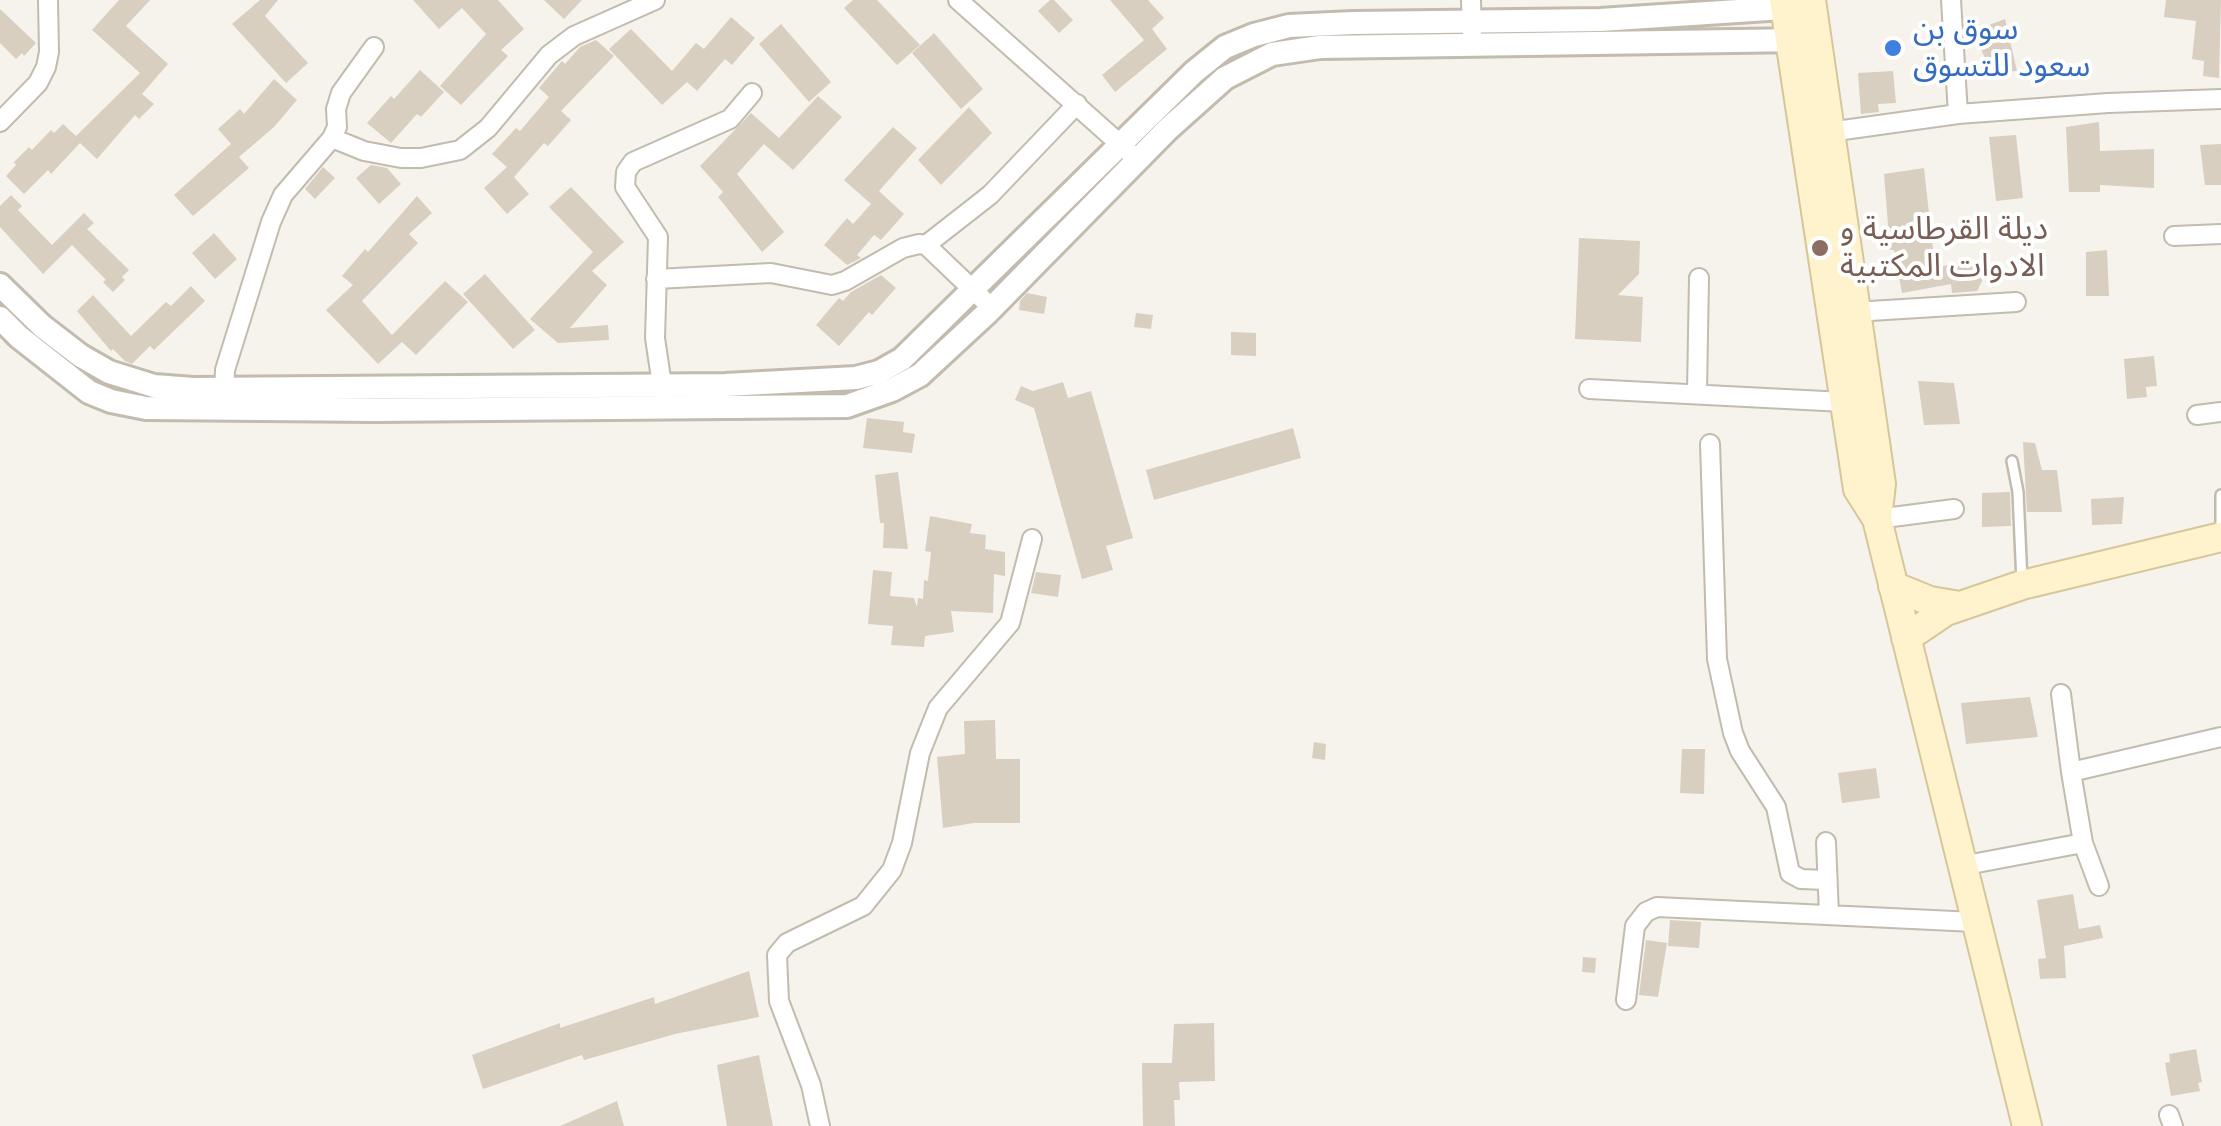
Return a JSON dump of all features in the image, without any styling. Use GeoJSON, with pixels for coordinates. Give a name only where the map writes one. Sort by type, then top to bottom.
{"type":"FeatureCollection","features":[{"type":"Feature","properties":{"kind":"main road"},"geometry":{"type":"LineString","coordinates":[[1787,4],[1803,40],[1829,132],[1880,484],[1876,519]]}},
{"type":"Feature","properties":{"kind":"main road"},"geometry":{"type":"LineString","coordinates":[[1803,40],[1844,402],[1858,490],[1876,519],[2027,1126]]}},
{"type":"Feature","properties":{"kind":"main road"},"geometry":{"type":"LineString","coordinates":[[1906,638],[1960,606],[2022,585],[2221,537]]}},
{"type":"Feature","properties":{"kind":"main road"},"geometry":{"type":"LineString","coordinates":[[1893,586],[1930,601],[1960,606]]}},
{"type":"Feature","properties":{"kind":"street"},"geometry":{"type":"LineString","coordinates":[[0,122],[38,83],[46,67],[48,0]]}},
{"type":"Feature","properties":{"kind":"street"},"geometry":{"type":"LineString","coordinates":[[332,138],[364,152],[401,158],[460,150],[488,128],[549,55],[574,36],[655,0]]}},
{"type":"Feature","properties":{"kind":"street"},"geometry":{"type":"LineString","coordinates":[[958,0],[1137,160]]}},
{"type":"Feature","properties":{"kind":"street"},"geometry":{"type":"LineString","coordinates":[[1950,0],[1958,114]]}},
{"type":"Feature","properties":{"kind":"street"},"geometry":{"type":"LineString","coordinates":[[0,318],[18,337],[89,392],[127,405],[664,384],[817,382],[879,372],[902,359],[1120,142],[1225,48],[1254,35],[1289,26],[1471,10],[1600,20],[1787,4]]}},
{"type":"Feature","properties":{"kind":"street"},"geometry":{"type":"LineString","coordinates":[[1471,10],[1472,45]]}},
{"type":"Feature","properties":{"kind":"street"},"geometry":{"type":"LineString","coordinates":[[0,285],[42,326],[109,372],[224,400],[664,408],[847,406],[920,375],[992,308],[1137,160],[1226,78],[1272,54],[1320,47],[1803,40]]}},
{"type":"Feature","properties":{"kind":"street"},"geometry":{"type":"LineString","coordinates":[[224,400],[225,370],[271,222],[283,195],[332,138],[341,93],[374,47]]}},
{"type":"Feature","properties":{"kind":"street"},"geometry":{"type":"LineString","coordinates":[[664,408],[664,384],[655,338],[658,237],[625,187],[626,172],[633,162],[730,119],[752,93]]}},
{"type":"Feature","properties":{"kind":"street"},"geometry":{"type":"LineString","coordinates":[[1829,132],[1958,114],[2221,98]]}},
{"type":"Feature","properties":{"kind":"street"},"geometry":{"type":"LineString","coordinates":[[656,279],[771,273],[832,285],[845,281],[903,248],[926,245],[990,195],[1077,104]]}},
{"type":"Feature","properties":{"kind":"street"},"geometry":{"type":"LineString","coordinates":[[2174,236],[2221,234]]}},
{"type":"Feature","properties":{"kind":"street"},"geometry":{"type":"LineString","coordinates":[[926,245],[992,308]]}},
{"type":"Feature","properties":{"kind":"street"},"geometry":{"type":"LineString","coordinates":[[1696,392],[1699,278]]}},
{"type":"Feature","properties":{"kind":"street"},"geometry":{"type":"LineString","coordinates":[[1854,312],[2016,302]]}},
{"type":"Feature","properties":{"kind":"street"},"geometry":{"type":"LineString","coordinates":[[1590,389],[1844,402]]}},
{"type":"Feature","properties":{"kind":"street"},"geometry":{"type":"LineString","coordinates":[[2196,415],[2221,412]]}},
{"type":"Feature","properties":{"kind":"street"},"geometry":{"type":"LineString","coordinates":[[1710,444],[1716,659],[1733,733],[1776,807],[1790,872],[1801,880],[1827,880]]}},
{"type":"Feature","properties":{"kind":"street"},"geometry":{"type":"LineString","coordinates":[[1876,519],[1954,509]]}},
{"type":"Feature","properties":{"kind":"street"},"geometry":{"type":"LineString","coordinates":[[820,1126],[811,1085],[779,1000],[776,955],[787,943],[863,906],[892,870],[902,844],[920,753],[938,708],[1010,623],[1032,539]]}},
{"type":"Feature","properties":{"kind":"street"},"geometry":{"type":"LineString","coordinates":[[2061,694],[2084,843],[2099,886]]}},
{"type":"Feature","properties":{"kind":"street"},"geometry":{"type":"LineString","coordinates":[[2071,772],[2221,737]]}},
{"type":"Feature","properties":{"kind":"street"},"geometry":{"type":"LineString","coordinates":[[1826,842],[1828,915]]}},
{"type":"Feature","properties":{"kind":"street"},"geometry":{"type":"LineString","coordinates":[[1961,866],[2084,843]]}},
{"type":"Feature","properties":{"kind":"street"},"geometry":{"type":"LineString","coordinates":[[1626,1000],[1636,926],[1651,909],[1975,922]]}},
{"type":"Feature","properties":{"kind":"lane"},"geometry":{"type":"LineString","coordinates":[[2012,461],[2018,492],[2022,585]]}},
{"type":"Feature","properties":{"kind":"lane"},"geometry":{"type":"LineString","coordinates":[[2221,495],[2221,537]]}},
{"type":"Feature","properties":{"kind":"building"},"geometry":{"type":"Polygon","coordinates":[[[119,0],[150,0],[126,26],[168,64],[142,94],[154,104],[139,119],[135,115],[97,159],[80,143],[51,174],[48,170],[24,194],[6,176],[16,165],[14,162],[63,124],[76,136],[140,73],[92,30],[119,0]]]}},
{"type":"Feature","properties":{"kind":"building"},"geometry":{"type":"Polygon","coordinates":[[[260,0],[278,0],[265,16],[308,63],[286,83],[232,24],[260,0]]]}},
{"type":"Feature","properties":{"kind":"building"},"geometry":{"type":"Polygon","coordinates":[[[413,0],[498,0],[524,29],[501,50],[508,56],[461,105],[440,86],[486,34],[462,8],[439,29],[413,0]]]}},
{"type":"Feature","properties":{"kind":"building"},"geometry":{"type":"Polygon","coordinates":[[[544,0],[582,0],[564,19],[544,0]]]}},
{"type":"Feature","properties":{"kind":"building"},"geometry":{"type":"Polygon","coordinates":[[[853,0],[877,0],[920,45],[897,65],[844,8],[853,0]]]}},
{"type":"Feature","properties":{"kind":"building"},"geometry":{"type":"Polygon","coordinates":[[[1050,0],[1073,20],[1059,33],[1038,11],[1050,0]]]}},
{"type":"Feature","properties":{"kind":"building"},"geometry":{"type":"Polygon","coordinates":[[[1110,0],[1148,0],[1164,18],[1152,29],[1167,49],[1115,92],[1102,75],[1144,40],[1110,0]]]}},
{"type":"Feature","properties":{"kind":"building"},"geometry":{"type":"Polygon","coordinates":[[[2166,0],[2221,0],[2219,78],[2203,76],[2204,61],[2192,59],[2196,21],[2164,17],[2166,0]]]}},
{"type":"Feature","properties":{"kind":"building"},"geometry":{"type":"Polygon","coordinates":[[[0,9],[36,43],[24,56],[22,53],[16,59],[0,43],[0,9]]]}},
{"type":"Feature","properties":{"kind":"building"},"geometry":{"type":"Polygon","coordinates":[[[731,17],[755,38],[732,65],[725,59],[697,91],[687,82],[662,105],[609,49],[631,29],[672,71],[696,43],[704,49],[731,17]]]}},
{"type":"Feature","properties":{"kind":"building"},"geometry":{"type":"Polygon","coordinates":[[[2005,19],[2017,71],[1991,72],[1973,31],[2005,19]]]}},
{"type":"Feature","properties":{"kind":"building"},"geometry":{"type":"Polygon","coordinates":[[[781,24],[831,82],[809,102],[759,44],[781,24]]]}},
{"type":"Feature","properties":{"kind":"building"},"geometry":{"type":"Polygon","coordinates":[[[934,33],[983,89],[961,109],[912,53],[934,33]]]}},
{"type":"Feature","properties":{"kind":"building"},"geometry":{"type":"Polygon","coordinates":[[[596,40],[614,56],[561,111],[571,120],[514,177],[529,194],[507,214],[484,188],[507,167],[492,154],[516,128],[520,131],[549,97],[539,88],[562,61],[565,64],[580,47],[596,40]]]}},
{"type":"Feature","properties":{"kind":"building"},"geometry":{"type":"Polygon","coordinates":[[[420,70],[444,92],[391,143],[367,123],[420,70]]]}},
{"type":"Feature","properties":{"kind":"building"},"geometry":{"type":"Polygon","coordinates":[[[1893,71],[1896,103],[1878,104],[1879,112],[1861,114],[1858,73],[1893,71]]]}},
{"type":"Feature","properties":{"kind":"building"},"geometry":{"type":"Polygon","coordinates":[[[274,79],[297,100],[274,127],[239,157],[249,168],[193,216],[174,195],[231,144],[218,129],[240,109],[244,114],[274,79]]]}},
{"type":"Feature","properties":{"kind":"building"},"geometry":{"type":"Polygon","coordinates":[[[818,96],[842,117],[793,170],[764,144],[737,174],[784,232],[762,252],[718,197],[723,192],[700,166],[751,113],[779,138],[818,96]]]}},
{"type":"Feature","properties":{"kind":"building"},"geometry":{"type":"Polygon","coordinates":[[[969,107],[992,133],[941,185],[918,160],[969,107]]]}},
{"type":"Feature","properties":{"kind":"building"},"geometry":{"type":"Polygon","coordinates":[[[2099,122],[2100,151],[2154,149],[2154,188],[2100,185],[2100,192],[2069,192],[2066,127],[2099,122]]]}},
{"type":"Feature","properties":{"kind":"building"},"geometry":{"type":"Polygon","coordinates":[[[893,127],[917,148],[879,191],[904,214],[881,240],[874,235],[857,255],[861,258],[847,265],[824,245],[847,218],[853,224],[871,204],[844,180],[893,127]]]}},
{"type":"Feature","properties":{"kind":"building"},"geometry":{"type":"Polygon","coordinates":[[[2016,135],[2023,198],[1996,201],[1989,137],[2016,135]]]}},
{"type":"Feature","properties":{"kind":"building"},"geometry":{"type":"Polygon","coordinates":[[[2221,144],[2221,185],[2205,185],[2200,145],[2221,144]]]}},
{"type":"Feature","properties":{"kind":"building"},"geometry":{"type":"Polygon","coordinates":[[[371,165],[387,168],[401,184],[379,204],[356,178],[371,165]]]}},
{"type":"Feature","properties":{"kind":"building"},"geometry":{"type":"Polygon","coordinates":[[[323,167],[335,178],[315,199],[305,189],[323,167]]]}},
{"type":"Feature","properties":{"kind":"building"},"geometry":{"type":"Polygon","coordinates":[[[1924,168],[1935,268],[1968,260],[1981,263],[1985,275],[1977,291],[1952,293],[1951,284],[1902,293],[1894,250],[1890,250],[1884,174],[1924,168]]]}},
{"type":"Feature","properties":{"kind":"building"},"geometry":{"type":"Polygon","coordinates":[[[571,187],[624,242],[592,271],[607,285],[570,328],[608,325],[609,340],[558,343],[530,319],[593,252],[549,207],[571,187]]]}},
{"type":"Feature","properties":{"kind":"building"},"geometry":{"type":"Polygon","coordinates":[[[11,195],[22,206],[18,210],[52,245],[84,213],[94,223],[87,229],[129,270],[122,277],[125,280],[113,292],[72,245],[43,274],[0,227],[0,206],[11,195]]]}},
{"type":"Feature","properties":{"kind":"building"},"geometry":{"type":"Polygon","coordinates":[[[417,196],[432,213],[409,234],[418,243],[362,301],[392,335],[445,281],[468,302],[416,355],[402,342],[378,364],[326,310],[353,285],[342,276],[417,196]]]}},
{"type":"Feature","properties":{"kind":"building"},"geometry":{"type":"Polygon","coordinates":[[[214,233],[237,259],[215,279],[192,253],[214,233]]]}},
{"type":"Feature","properties":{"kind":"building"},"geometry":{"type":"Polygon","coordinates":[[[1579,238],[1640,241],[1639,274],[1618,295],[1643,297],[1641,342],[1575,339],[1579,238]]]}},
{"type":"Feature","properties":{"kind":"building"},"geometry":{"type":"Polygon","coordinates":[[[2107,250],[2109,296],[2086,296],[2086,252],[2107,250]]]}},
{"type":"Feature","properties":{"kind":"building"},"geometry":{"type":"Polygon","coordinates":[[[485,274],[535,330],[513,349],[463,294],[485,274]]]}},
{"type":"Feature","properties":{"kind":"building"},"geometry":{"type":"Polygon","coordinates":[[[881,275],[896,288],[839,346],[816,325],[839,298],[843,301],[881,275]]]}},
{"type":"Feature","properties":{"kind":"building"},"geometry":{"type":"Polygon","coordinates":[[[191,286],[205,301],[154,350],[150,346],[132,364],[111,351],[77,311],[93,295],[131,336],[166,302],[171,306],[191,286]]]}},
{"type":"Feature","properties":{"kind":"building"},"geometry":{"type":"Polygon","coordinates":[[[1027,293],[1047,297],[1044,314],[1019,310],[1027,293]]]}},
{"type":"Feature","properties":{"kind":"building"},"geometry":{"type":"Polygon","coordinates":[[[1136,313],[1153,315],[1151,329],[1134,327],[1136,313]]]}},
{"type":"Feature","properties":{"kind":"building"},"geometry":{"type":"Polygon","coordinates":[[[1231,332],[1256,333],[1256,356],[1231,355],[1231,332]]]}},
{"type":"Feature","properties":{"kind":"building"},"geometry":{"type":"Polygon","coordinates":[[[2154,356],[2157,386],[2146,387],[2147,397],[2127,399],[2124,359],[2154,356]]]}},
{"type":"Feature","properties":{"kind":"building"},"geometry":{"type":"Polygon","coordinates":[[[1918,381],[1954,383],[1960,424],[1924,425],[1918,381]]]}},
{"type":"Feature","properties":{"kind":"building"},"geometry":{"type":"Polygon","coordinates":[[[1063,382],[1068,398],[1091,391],[1133,538],[1106,546],[1113,570],[1082,579],[1034,408],[1015,400],[1021,386],[1033,391],[1063,382]]]}},
{"type":"Feature","properties":{"kind":"building"},"geometry":{"type":"Polygon","coordinates":[[[867,418],[904,422],[903,432],[915,434],[912,453],[863,448],[867,418]]]}},
{"type":"Feature","properties":{"kind":"building"},"geometry":{"type":"Polygon","coordinates":[[[1293,428],[1301,458],[1154,500],[1146,470],[1293,428]]]}},
{"type":"Feature","properties":{"kind":"building"},"geometry":{"type":"Polygon","coordinates":[[[2023,442],[2035,443],[2042,470],[2057,470],[2062,512],[2027,512],[2023,442]]]}},
{"type":"Feature","properties":{"kind":"building"},"geometry":{"type":"Polygon","coordinates":[[[898,472],[908,549],[883,548],[884,523],[880,523],[875,475],[898,472]]]}},
{"type":"Feature","properties":{"kind":"building"},"geometry":{"type":"Polygon","coordinates":[[[2010,492],[2011,526],[1982,527],[1982,493],[2010,492]]]}},
{"type":"Feature","properties":{"kind":"building"},"geometry":{"type":"Polygon","coordinates":[[[2124,497],[2122,524],[2092,525],[2091,499],[2124,497]]]}},
{"type":"Feature","properties":{"kind":"building"},"geometry":{"type":"Polygon","coordinates":[[[930,516],[972,524],[970,533],[986,535],[985,549],[1005,552],[1005,576],[994,574],[993,613],[951,611],[954,632],[925,636],[924,647],[891,645],[893,626],[868,624],[873,570],[892,572],[890,596],[914,598],[917,607],[918,598],[923,599],[924,580],[928,581],[931,552],[925,551],[930,516]]]}},
{"type":"Feature","properties":{"kind":"building"},"geometry":{"type":"Polygon","coordinates":[[[1036,572],[1061,575],[1058,597],[1031,593],[1036,572]]]}},
{"type":"Feature","properties":{"kind":"building"},"geometry":{"type":"Polygon","coordinates":[[[2030,697],[2038,737],[1966,744],[1961,703],[2030,697]]]}},
{"type":"Feature","properties":{"kind":"building"},"geometry":{"type":"Polygon","coordinates":[[[995,720],[996,759],[1020,759],[1020,823],[943,828],[937,757],[965,754],[964,721],[995,720]]]}},
{"type":"Feature","properties":{"kind":"building"},"geometry":{"type":"Polygon","coordinates":[[[1314,742],[1326,744],[1325,760],[1312,758],[1314,742]]]}},
{"type":"Feature","properties":{"kind":"building"},"geometry":{"type":"Polygon","coordinates":[[[1682,749],[1705,749],[1704,794],[1680,793],[1682,749]]]}},
{"type":"Feature","properties":{"kind":"building"},"geometry":{"type":"Polygon","coordinates":[[[1876,768],[1880,798],[1842,803],[1838,773],[1876,768]]]}},
{"type":"Feature","properties":{"kind":"building"},"geometry":{"type":"Polygon","coordinates":[[[2073,894],[2079,929],[2100,925],[2103,938],[2064,946],[2066,978],[2040,979],[2038,959],[2046,958],[2037,900],[2073,894]]]}},
{"type":"Feature","properties":{"kind":"building"},"geometry":{"type":"Polygon","coordinates":[[[1670,920],[1701,922],[1699,948],[1668,946],[1670,920]]]}},
{"type":"Feature","properties":{"kind":"building"},"geometry":{"type":"Polygon","coordinates":[[[1646,940],[1667,943],[1658,997],[1639,995],[1646,940]]]}},
{"type":"Feature","properties":{"kind":"building"},"geometry":{"type":"Polygon","coordinates":[[[1583,957],[1596,958],[1595,973],[1582,972],[1583,957]]]}},
{"type":"Feature","properties":{"kind":"building"},"geometry":{"type":"Polygon","coordinates":[[[749,971],[759,1017],[675,1034],[584,1060],[582,1055],[483,1089],[472,1055],[560,1023],[560,1028],[654,997],[655,1004],[749,971]]]}},
{"type":"Feature","properties":{"kind":"building"},"geometry":{"type":"Polygon","coordinates":[[[1214,1023],[1215,1081],[1179,1082],[1180,1100],[1174,1100],[1175,1126],[1143,1126],[1142,1063],[1172,1063],[1174,1024],[1214,1023]]]}},
{"type":"Feature","properties":{"kind":"building"},"geometry":{"type":"Polygon","coordinates":[[[2196,1049],[2200,1091],[2171,1096],[2165,1063],[2170,1062],[2169,1054],[2196,1049]]]}},
{"type":"Feature","properties":{"kind":"building"},"geometry":{"type":"Polygon","coordinates":[[[759,1055],[773,1126],[727,1126],[717,1065],[759,1055]]]}},
{"type":"Feature","properties":{"kind":"building"},"geometry":{"type":"Polygon","coordinates":[[[617,1101],[624,1126],[560,1126],[617,1101]]]}},
{"type":"Feature","properties":{"kind":"place","name":"سوق بن سعود للتسوق"},"geometry":{"type":"Point","coordinates":[1893,48]}},
{"type":"Feature","properties":{"kind":"place","name":"ديلة القرطاسية و الادوات المكتبية"},"geometry":{"type":"Point","coordinates":[1820,248]}}]}
